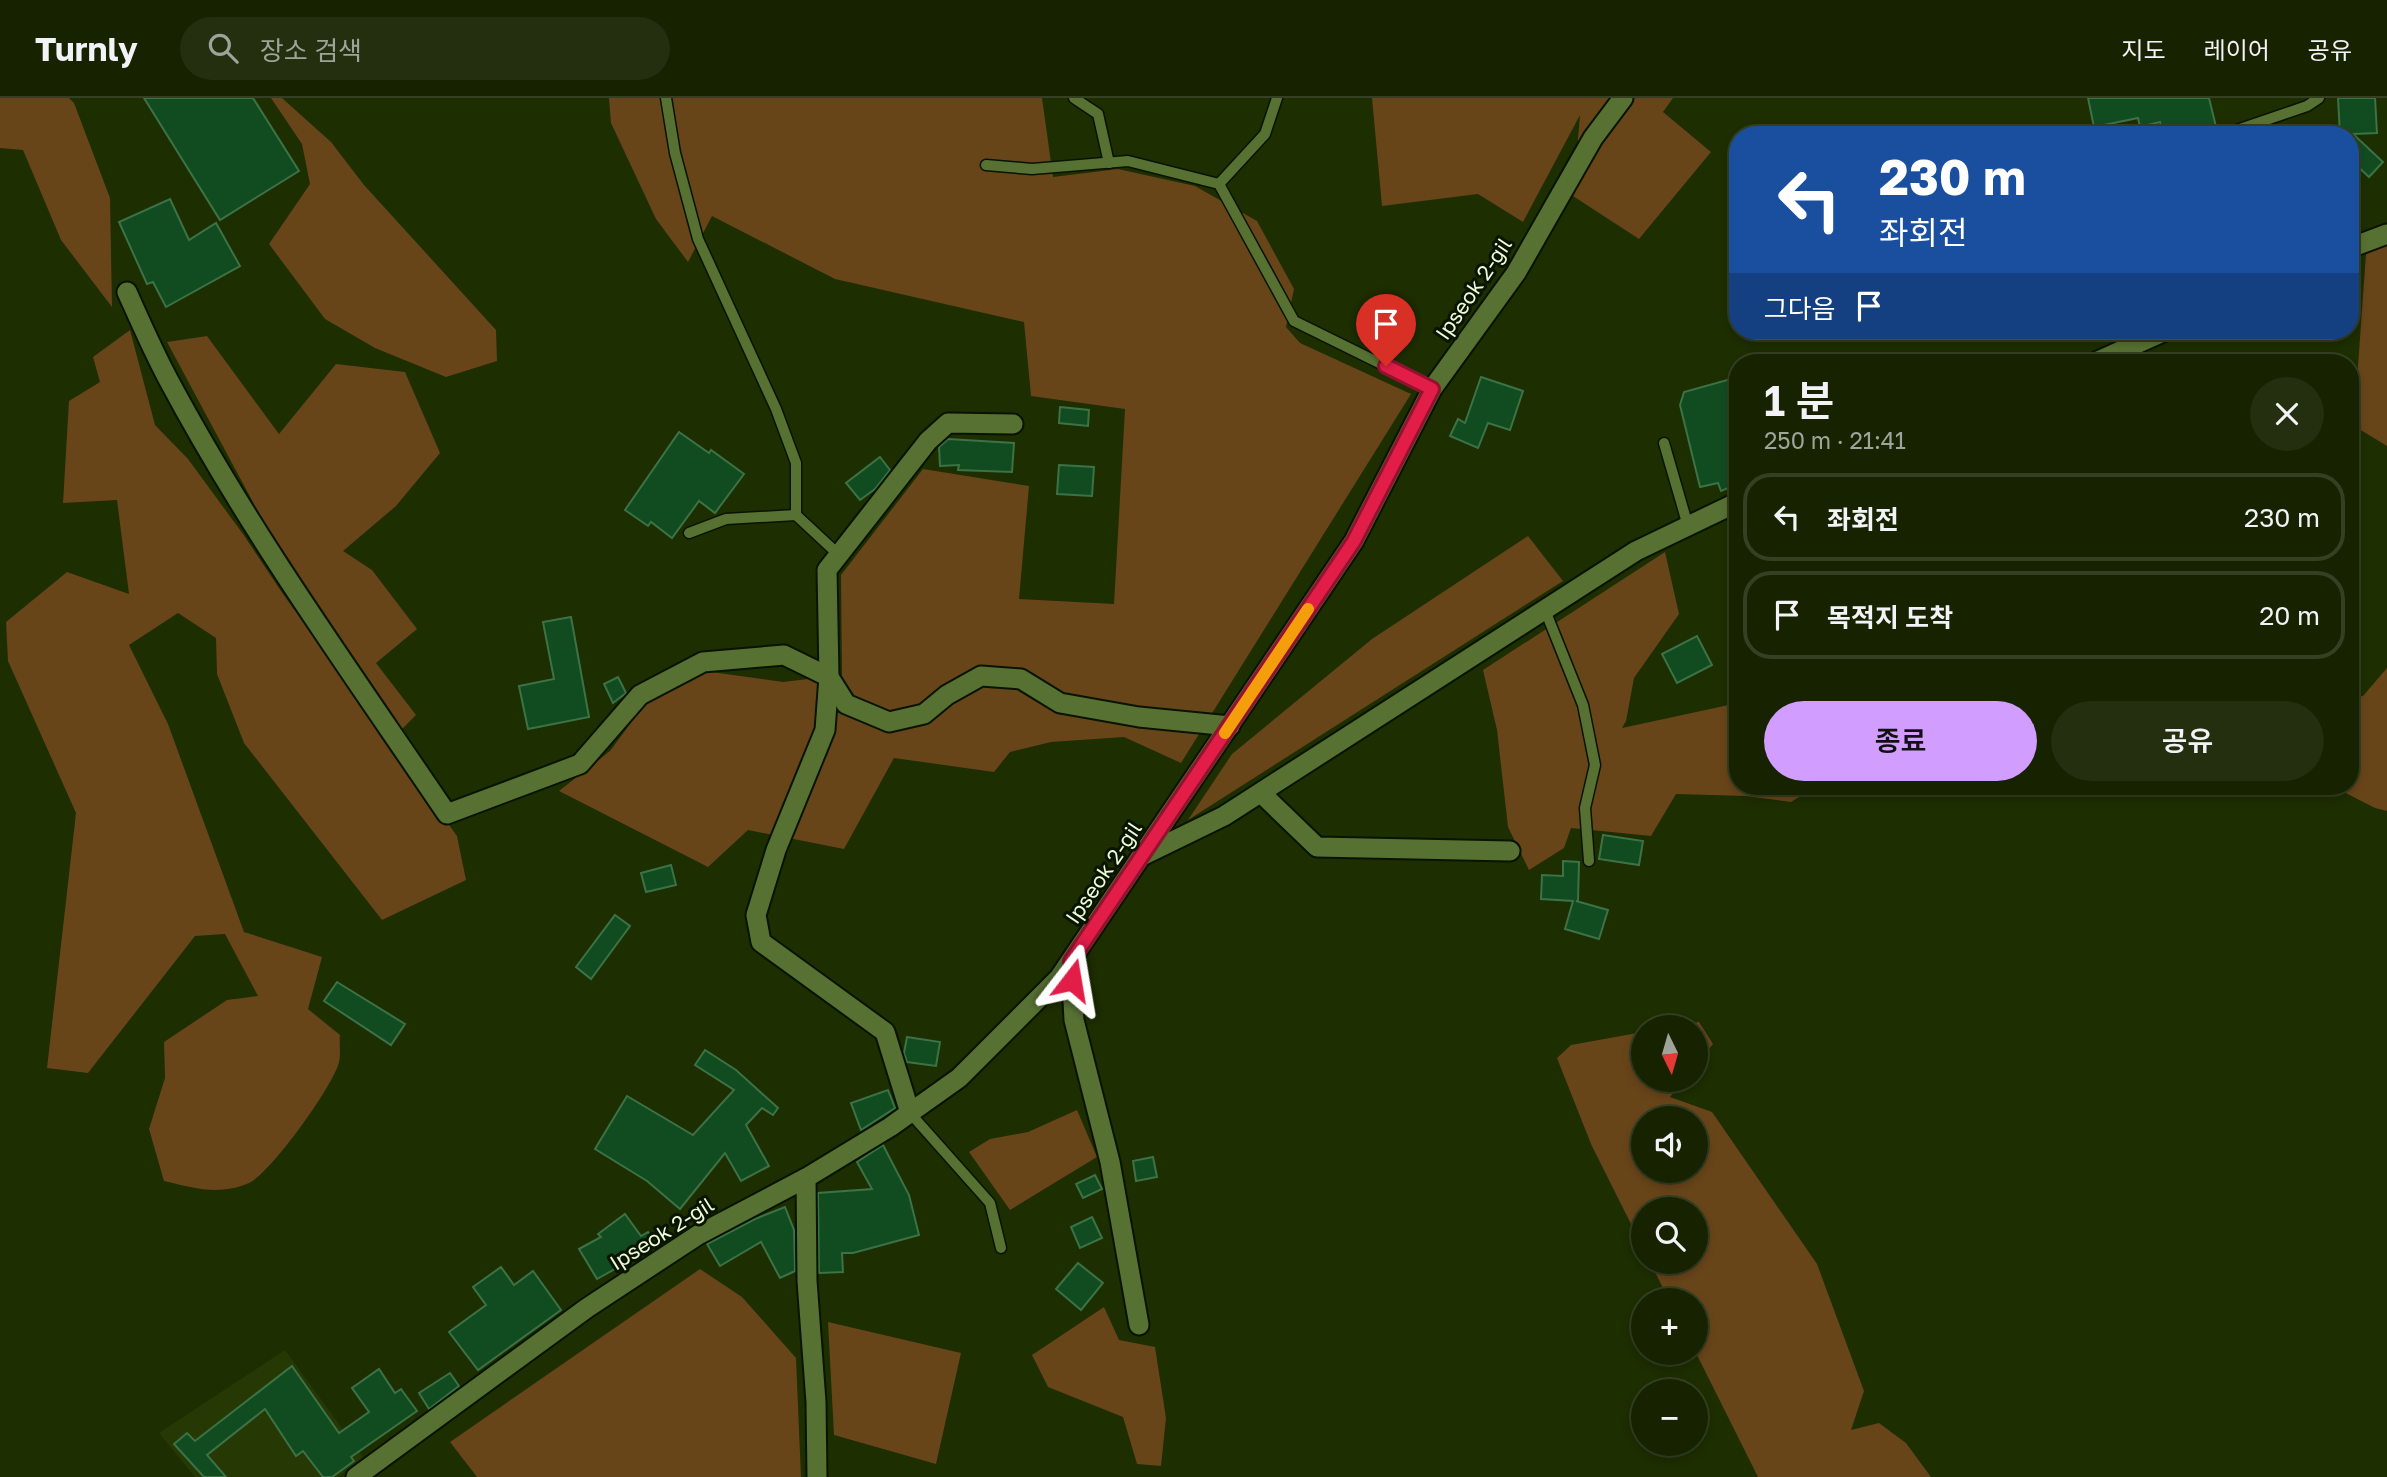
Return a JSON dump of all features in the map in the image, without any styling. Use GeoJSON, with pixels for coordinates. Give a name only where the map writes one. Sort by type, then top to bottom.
{"type":"FeatureCollection","features":[{"type":"Feature","properties":{"kind":"street","name":"Ipseok 2-gil"},"geometry":{"type":"LineString","coordinates":[[356,1477],[598,1301],[698,1236],[806,1178],[910,1113],[959,1078],[1059,978],[1354,541],[1432,389],[1516,273],[1593,138],[1623,98]]}},
{"type":"Feature","properties":{"kind":"street"},"geometry":{"type":"LineString","coordinates":[[2359,245],[2387,234]]}},
{"type":"Feature","properties":{"kind":"street"},"geometry":{"type":"LineString","coordinates":[[127,292],[167,378],[232,491],[288,579],[447,814],[580,764],[640,695],[704,662],[784,655],[828,677],[846,704],[889,722],[925,714],[947,695],[981,676],[1021,679],[1060,703],[1139,717],[1230,726]]}},
{"type":"Feature","properties":{"kind":"street"},"geometry":{"type":"LineString","coordinates":[[2114,354],[2145,340]]}},
{"type":"Feature","properties":{"kind":"street"},"geometry":{"type":"LineString","coordinates":[[910,1113],[885,1032],[761,942],[756,915],[776,850],[825,730],[828,677],[827,570],[928,441],[948,423],[1013,424]]}},
{"type":"Feature","properties":{"kind":"street"},"geometry":{"type":"LineString","coordinates":[[1144,855],[1224,816],[1636,551],[1729,506]]}},
{"type":"Feature","properties":{"kind":"street"},"geometry":{"type":"LineString","coordinates":[[1261,793],[1317,847],[1510,851]]}},
{"type":"Feature","properties":{"kind":"street"},"geometry":{"type":"LineString","coordinates":[[1071,961],[1074,1020],[1110,1162],[1139,1325]]}},
{"type":"Feature","properties":{"kind":"street"},"geometry":{"type":"LineString","coordinates":[[806,1178],[807,1281],[816,1402],[817,1477]]}},
{"type":"Feature","properties":{"kind":"lane"},"geometry":{"type":"LineString","coordinates":[[666,98],[675,153],[698,239],[776,409],[796,463],[796,514],[839,555]]}},
{"type":"Feature","properties":{"kind":"lane"},"geometry":{"type":"LineString","coordinates":[[1074,98],[1098,114],[1109,163]]}},
{"type":"Feature","properties":{"kind":"lane"},"geometry":{"type":"LineString","coordinates":[[1219,184],[1265,134],[1277,98]]}},
{"type":"Feature","properties":{"kind":"lane"},"geometry":{"type":"LineString","coordinates":[[2249,126],[2307,106],[2319,98]]}},
{"type":"Feature","properties":{"kind":"lane"},"geometry":{"type":"LineString","coordinates":[[986,165],[1032,169],[1128,161],[1219,184],[1294,321],[1432,389]]}},
{"type":"Feature","properties":{"kind":"lane"},"geometry":{"type":"LineString","coordinates":[[1664,443],[1688,526]]}},
{"type":"Feature","properties":{"kind":"lane"},"geometry":{"type":"LineString","coordinates":[[689,533],[726,519],[796,514]]}},
{"type":"Feature","properties":{"kind":"lane"},"geometry":{"type":"LineString","coordinates":[[1545,610],[1583,705],[1595,765],[1585,808],[1589,861]]}},
{"type":"Feature","properties":{"kind":"lane"},"geometry":{"type":"LineString","coordinates":[[910,1113],[990,1203],[1001,1248]]}},
{"type":"Feature","properties":{"kind":"shaded area"},"geometry":{"type":"Polygon","coordinates":[[[0,98],[69,98],[74,103],[110,198],[112,307],[61,240],[23,150],[0,148],[0,98]]]}},
{"type":"Feature","properties":{"kind":"shaded area"},"geometry":{"type":"Polygon","coordinates":[[[271,98],[282,98],[331,142],[364,185],[496,330],[497,361],[446,377],[375,348],[325,319],[269,244],[310,184],[302,144],[271,98]]]}},
{"type":"Feature","properties":{"kind":"shaded area"},"geometry":{"type":"Polygon","coordinates":[[[609,98],[1042,98],[1053,177],[1118,169],[1195,186],[1257,221],[1294,289],[1286,327],[1300,343],[1411,394],[1181,763],[1124,737],[1051,742],[1010,752],[994,772],[894,758],[844,849],[748,830],[708,867],[559,791],[610,751],[650,697],[704,671],[783,682],[842,675],[841,575],[923,469],[1029,486],[1019,599],[1114,604],[1125,409],[1031,396],[1024,322],[835,279],[712,216],[688,262],[656,219],[611,123],[609,98]]]}},
{"type":"Feature","properties":{"kind":"shaded area"},"geometry":{"type":"Polygon","coordinates":[[[1372,98],[1673,98],[1663,112],[1711,152],[1639,239],[1573,196],[1580,115],[1523,222],[1478,194],[1382,206],[1372,98]]]}},
{"type":"Feature","properties":{"kind":"shaded area"},"geometry":{"type":"Polygon","coordinates":[[[2387,244],[2387,446],[2359,429],[2359,354],[2366,254],[2387,244]]]}},
{"type":"Feature","properties":{"kind":"shaded area"},"geometry":{"type":"Polygon","coordinates":[[[130,330],[155,425],[188,459],[457,836],[466,880],[382,920],[244,743],[217,674],[216,638],[178,613],[129,645],[168,724],[244,932],[322,957],[308,1009],[340,1035],[340,1059],[335,1073],[300,1128],[259,1176],[249,1183],[227,1189],[206,1190],[164,1181],[149,1129],[165,1078],[164,1042],[227,1000],[258,996],[225,934],[195,936],[88,1073],[47,1068],[76,813],[8,661],[6,622],[67,572],[129,594],[117,500],[63,503],[69,401],[100,382],[93,357],[130,330]]]}},
{"type":"Feature","properties":{"kind":"shaded area"},"geometry":{"type":"Polygon","coordinates":[[[207,336],[279,434],[336,364],[405,372],[440,453],[396,506],[343,551],[372,570],[417,629],[376,663],[416,715],[401,730],[268,530],[167,342],[207,336]]]}},
{"type":"Feature","properties":{"kind":"shaded area"},"geometry":{"type":"Polygon","coordinates":[[[1528,536],[1563,581],[1188,820],[1232,754],[1372,639],[1528,536]]]}},
{"type":"Feature","properties":{"kind":"shaded area"},"geometry":{"type":"Polygon","coordinates":[[[1665,552],[1679,614],[1634,678],[1626,721],[1622,728],[1729,705],[1729,795],[1802,795],[1791,802],[1746,796],[1676,794],[1651,836],[1571,828],[1564,848],[1529,870],[1508,827],[1497,730],[1483,670],[1665,552]]]}},
{"type":"Feature","properties":{"kind":"shaded area"},"geometry":{"type":"Polygon","coordinates":[[[2387,668],[2387,811],[2350,795],[2359,795],[2359,697],[2363,696],[2387,668]]]}},
{"type":"Feature","properties":{"kind":"shaded area"},"geometry":{"type":"Polygon","coordinates":[[[1631,1034],[1631,1092],[1674,1092],[1670,1097],[1695,1106],[1631,1106],[1631,1183],[1708,1183],[1708,1111],[1712,1112],[1817,1264],[1864,1391],[1851,1430],[1879,1423],[1906,1443],[1931,1477],[1758,1477],[1702,1365],[1708,1365],[1708,1288],[1663,1288],[1656,1274],[1708,1274],[1708,1197],[1631,1197],[1631,1224],[1591,1144],[1557,1058],[1571,1045],[1631,1034]]]}},
{"type":"Feature","properties":{"kind":"shaded area"},"geometry":{"type":"Polygon","coordinates":[[[1708,1036],[1713,1044],[1708,1050],[1708,1036]]]}},
{"type":"Feature","properties":{"kind":"shaded area"},"geometry":{"type":"Polygon","coordinates":[[[1077,1110],[1097,1157],[1010,1210],[969,1152],[990,1139],[1028,1132],[1077,1110]]]}},
{"type":"Feature","properties":{"kind":"shaded area"},"geometry":{"type":"Polygon","coordinates":[[[700,1269],[742,1297],[796,1358],[801,1477],[477,1477],[450,1442],[700,1269]]]}},
{"type":"Feature","properties":{"kind":"shaded area"},"geometry":{"type":"Polygon","coordinates":[[[1104,1307],[1119,1340],[1155,1347],[1166,1418],[1161,1466],[1137,1464],[1123,1417],[1048,1387],[1032,1355],[1104,1307]]]}},
{"type":"Feature","properties":{"kind":"shaded area"},"geometry":{"type":"Polygon","coordinates":[[[828,1322],[961,1353],[936,1464],[834,1435],[828,1322]]]}},
{"type":"Feature","properties":{"kind":"shaded area"},"geometry":{"type":"Polygon","coordinates":[[[285,1350],[363,1457],[338,1477],[195,1477],[159,1433],[285,1350]]]}},
{"type":"Feature","properties":{"kind":"building"},"geometry":{"type":"Polygon","coordinates":[[[144,98],[253,98],[299,171],[220,220],[144,98]]]}},
{"type":"Feature","properties":{"kind":"building"},"geometry":{"type":"Polygon","coordinates":[[[2088,98],[2209,98],[2216,126],[2161,126],[2160,122],[2140,126],[2138,118],[2094,126],[2088,98]]]}},
{"type":"Feature","properties":{"kind":"building"},"geometry":{"type":"Polygon","coordinates":[[[2338,98],[2375,98],[2377,133],[2359,134],[2359,126],[2340,126],[2338,98]]]}},
{"type":"Feature","properties":{"kind":"building"},"geometry":{"type":"Polygon","coordinates":[[[2359,140],[2383,162],[2369,177],[2359,168],[2359,140]]]}},
{"type":"Feature","properties":{"kind":"building"},"geometry":{"type":"Polygon","coordinates":[[[170,199],[189,240],[216,223],[240,266],[166,307],[153,282],[147,284],[119,222],[170,199]]]}},
{"type":"Feature","properties":{"kind":"building"},"geometry":{"type":"Polygon","coordinates":[[[1481,377],[1523,391],[1510,430],[1488,423],[1478,448],[1450,436],[1458,419],[1465,423],[1481,377]]]}},
{"type":"Feature","properties":{"kind":"building"},"geometry":{"type":"Polygon","coordinates":[[[1729,380],[1729,488],[1721,491],[1718,483],[1700,487],[1680,405],[1684,392],[1729,380]]]}},
{"type":"Feature","properties":{"kind":"building"},"geometry":{"type":"Polygon","coordinates":[[[1060,407],[1089,410],[1088,426],[1059,423],[1060,407]]]}},
{"type":"Feature","properties":{"kind":"building"},"geometry":{"type":"Polygon","coordinates":[[[679,432],[709,453],[711,450],[744,474],[715,513],[699,501],[672,538],[651,522],[648,526],[625,510],[679,432]]]}},
{"type":"Feature","properties":{"kind":"building"},"geometry":{"type":"Polygon","coordinates":[[[948,439],[1014,443],[1012,472],[958,470],[959,465],[940,466],[939,447],[948,439]]]}},
{"type":"Feature","properties":{"kind":"building"},"geometry":{"type":"Polygon","coordinates":[[[880,457],[890,470],[875,489],[860,500],[846,483],[880,457]]]}},
{"type":"Feature","properties":{"kind":"building"},"geometry":{"type":"Polygon","coordinates":[[[1059,465],[1094,467],[1092,496],[1057,494],[1059,465]]]}},
{"type":"Feature","properties":{"kind":"building"},"geometry":{"type":"Polygon","coordinates":[[[571,617],[589,717],[528,729],[519,686],[554,679],[543,622],[571,617]]]}},
{"type":"Feature","properties":{"kind":"building"},"geometry":{"type":"Polygon","coordinates":[[[1697,636],[1712,665],[1677,683],[1662,654],[1697,636]]]}},
{"type":"Feature","properties":{"kind":"building"},"geometry":{"type":"Polygon","coordinates":[[[618,677],[626,693],[613,703],[604,684],[618,677]]]}},
{"type":"Feature","properties":{"kind":"building"},"geometry":{"type":"Polygon","coordinates":[[[1603,835],[1643,841],[1639,865],[1599,859],[1603,835]]]}},
{"type":"Feature","properties":{"kind":"building"},"geometry":{"type":"Polygon","coordinates":[[[1563,861],[1579,862],[1576,901],[1608,910],[1599,939],[1565,929],[1573,901],[1541,899],[1542,875],[1563,876],[1563,861]]]}},
{"type":"Feature","properties":{"kind":"building"},"geometry":{"type":"Polygon","coordinates":[[[671,865],[676,885],[646,892],[641,873],[671,865]]]}},
{"type":"Feature","properties":{"kind":"building"},"geometry":{"type":"Polygon","coordinates":[[[615,915],[630,926],[591,979],[576,967],[615,915]]]}},
{"type":"Feature","properties":{"kind":"building"},"geometry":{"type":"Polygon","coordinates":[[[337,982],[405,1024],[391,1045],[324,1001],[337,982]]]}},
{"type":"Feature","properties":{"kind":"building"},"geometry":{"type":"Polygon","coordinates":[[[907,1037],[940,1042],[936,1066],[907,1062],[904,1053],[907,1037]]]}},
{"type":"Feature","properties":{"kind":"building"},"geometry":{"type":"Polygon","coordinates":[[[705,1050],[736,1070],[778,1108],[773,1115],[762,1108],[746,1125],[769,1166],[741,1181],[725,1153],[680,1209],[647,1181],[595,1149],[627,1096],[693,1135],[734,1090],[695,1065],[705,1050]]]}},
{"type":"Feature","properties":{"kind":"building"},"geometry":{"type":"Polygon","coordinates":[[[888,1090],[895,1108],[861,1130],[851,1103],[888,1090]]]}},
{"type":"Feature","properties":{"kind":"building"},"geometry":{"type":"Polygon","coordinates":[[[883,1145],[909,1195],[919,1235],[853,1253],[842,1253],[843,1272],[819,1273],[818,1193],[872,1189],[857,1162],[883,1145]]]}},
{"type":"Feature","properties":{"kind":"building"},"geometry":{"type":"Polygon","coordinates":[[[1153,1157],[1157,1177],[1136,1181],[1133,1161],[1153,1157]]]}},
{"type":"Feature","properties":{"kind":"building"},"geometry":{"type":"Polygon","coordinates":[[[1095,1175],[1102,1189],[1083,1198],[1076,1184],[1095,1175]]]}},
{"type":"Feature","properties":{"kind":"building"},"geometry":{"type":"Polygon","coordinates":[[[785,1207],[794,1230],[795,1271],[780,1278],[761,1242],[720,1266],[707,1244],[785,1207]]]}},
{"type":"Feature","properties":{"kind":"building"},"geometry":{"type":"Polygon","coordinates":[[[625,1214],[641,1236],[648,1232],[656,1246],[597,1279],[579,1249],[601,1237],[598,1234],[625,1214]]]}},
{"type":"Feature","properties":{"kind":"building"},"geometry":{"type":"Polygon","coordinates":[[[1092,1217],[1102,1238],[1080,1248],[1071,1227],[1092,1217]]]}},
{"type":"Feature","properties":{"kind":"building"},"geometry":{"type":"Polygon","coordinates":[[[1078,1263],[1103,1283],[1081,1310],[1056,1289],[1078,1263]]]}},
{"type":"Feature","properties":{"kind":"building"},"geometry":{"type":"Polygon","coordinates":[[[501,1267],[514,1285],[533,1271],[561,1310],[478,1370],[449,1332],[486,1305],[473,1287],[501,1267]]]}},
{"type":"Feature","properties":{"kind":"building"},"geometry":{"type":"Polygon","coordinates":[[[292,1366],[339,1433],[369,1412],[352,1388],[379,1369],[395,1393],[401,1389],[417,1411],[351,1457],[354,1461],[332,1477],[323,1477],[303,1451],[296,1456],[265,1409],[207,1455],[226,1477],[204,1477],[174,1444],[187,1433],[195,1441],[292,1366]]]}},
{"type":"Feature","properties":{"kind":"building"},"geometry":{"type":"Polygon","coordinates":[[[450,1373],[459,1386],[429,1409],[419,1393],[450,1373]]]}},
{"type":"Feature","properties":{"kind":"slow traffic"},"geometry":{"type":"LineString","coordinates":[[1225,733],[1308,609]]}},
{"type":"Feature","properties":{"kind":"route"},"geometry":{"type":"LineString","coordinates":[[1072,980],[1071,961],[1354,541],[1432,389],[1386,366]]}}]}
